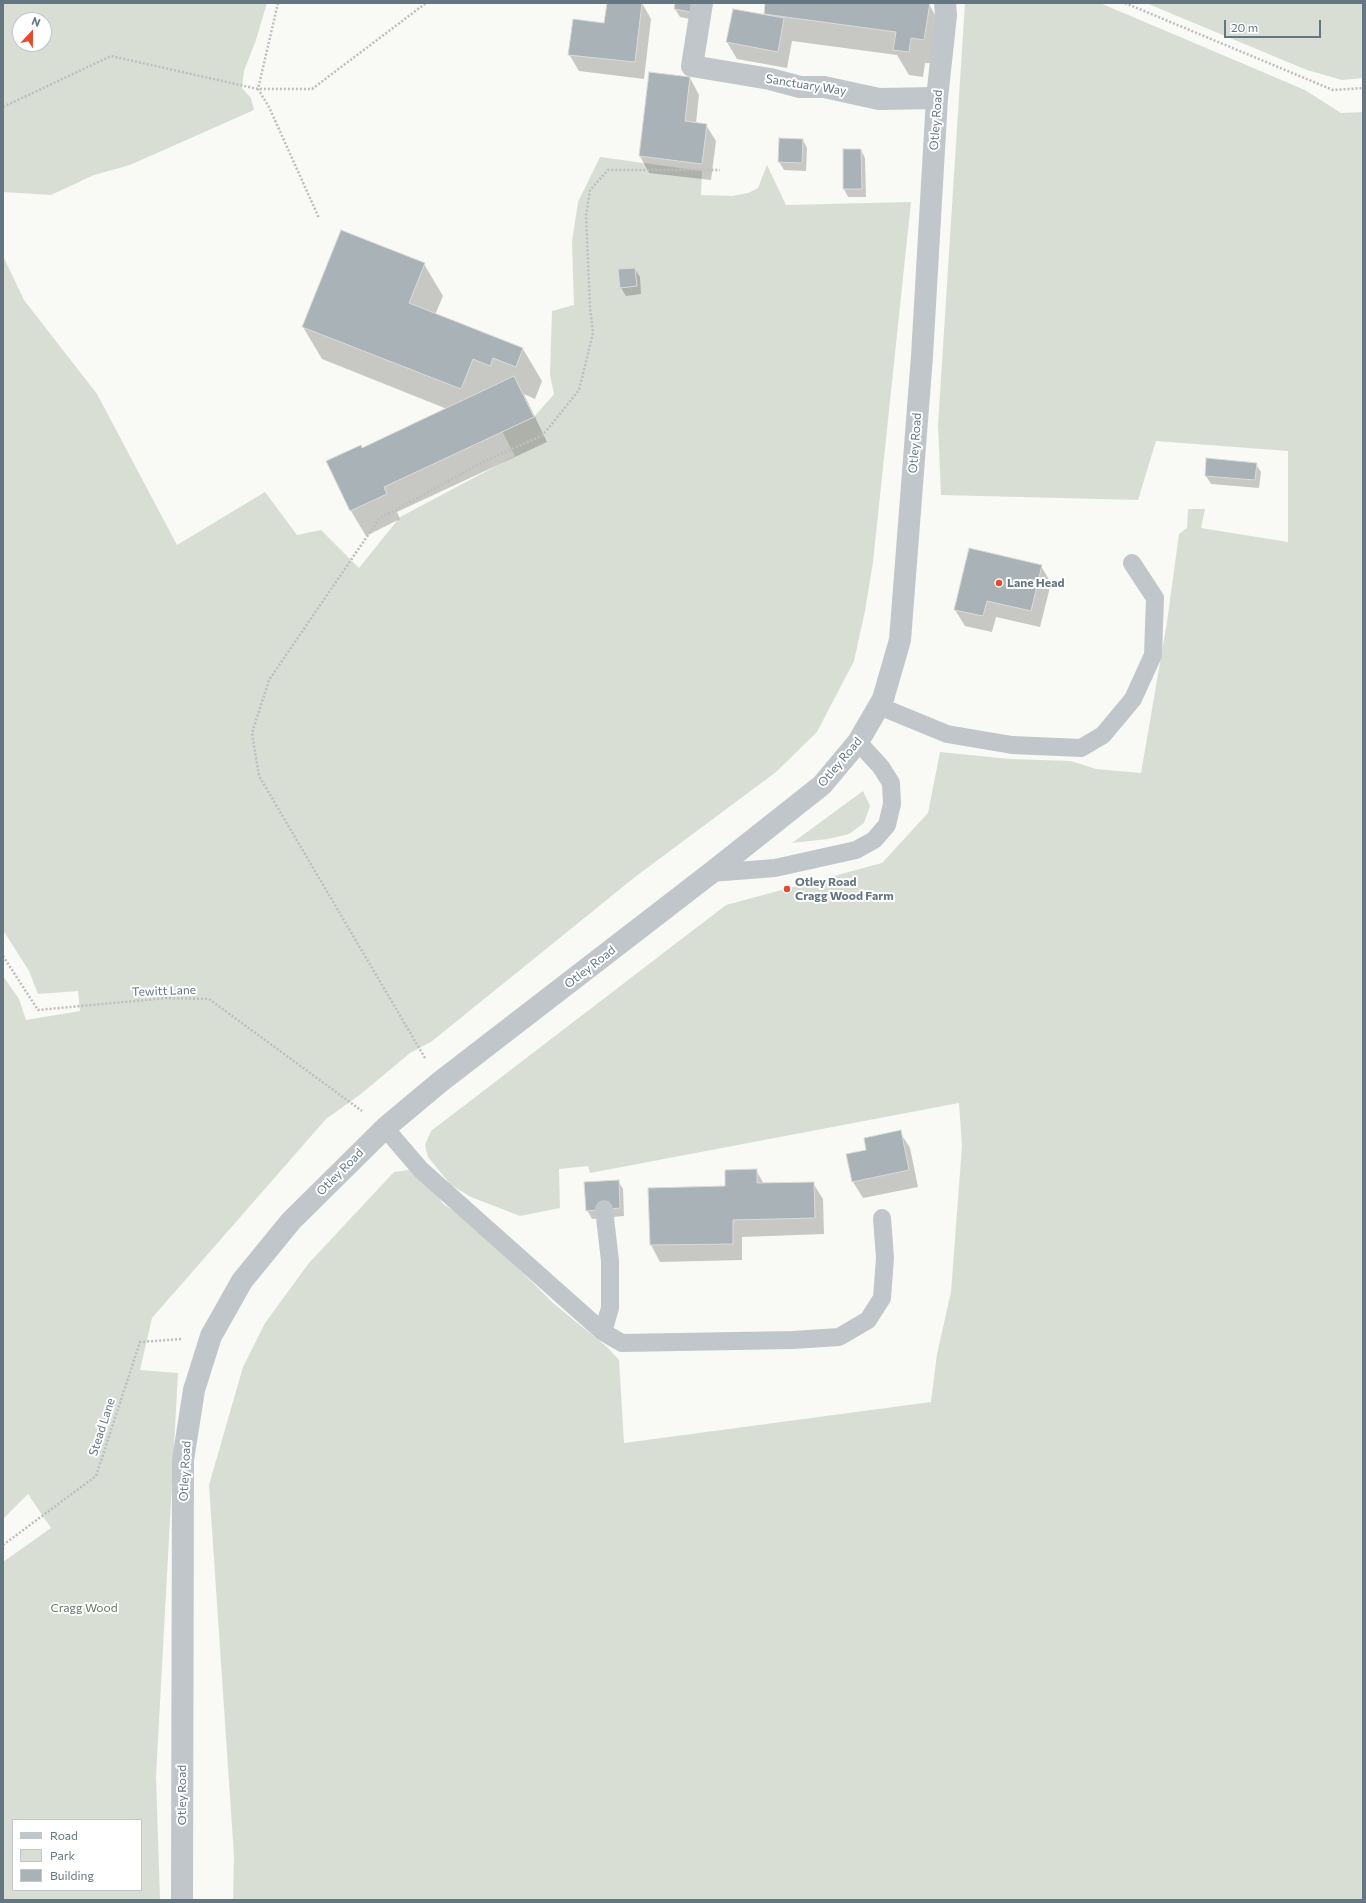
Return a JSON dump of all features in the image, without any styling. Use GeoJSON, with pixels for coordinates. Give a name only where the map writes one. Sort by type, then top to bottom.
{"type":"FeatureCollection","features":[{"type":"Feature","properties":{"kind":"street","name":"Sanctuary Way"},"geometry":{"type":"LineString","coordinates":[[702,3],[692,66],[770,79],[800,87],[824,87],[879,99],[937,98]]}},
{"type":"Feature","properties":{"kind":"street","name":"Otley Road"},"geometry":{"type":"LineString","coordinates":[[182,1900],[183,1460],[194,1390],[211,1336],[242,1281],[290,1221],[385,1128],[440,1082],[711,873],[822,785],[858,742],[883,699],[900,640],[922,356],[937,98],[946,15],[945,3]]}},
{"type":"Feature","properties":{"kind":"lane"},"geometry":{"type":"LineString","coordinates":[[879,706],[947,734],[1012,745],[1081,748],[1103,735],[1133,700],[1153,655],[1155,598],[1132,563]]}},
{"type":"Feature","properties":{"kind":"lane"},"geometry":{"type":"LineString","coordinates":[[711,873],[775,868],[856,850],[874,840],[887,825],[892,804],[891,784],[881,767],[858,742]]}},
{"type":"Feature","properties":{"kind":"lane"},"geometry":{"type":"LineString","coordinates":[[385,1128],[421,1170],[603,1332],[622,1343],[793,1340],[839,1337],[868,1320],[882,1298],[885,1258],[882,1218]]}},
{"type":"Feature","properties":{"kind":"lane"},"geometry":{"type":"LineString","coordinates":[[603,1332],[610,1308],[610,1261],[604,1209]]}},
{"type":"Feature","properties":{"kind":"path"},"geometry":{"type":"LineString","coordinates":[[278,3],[258,89],[269,106],[319,218]]}},
{"type":"Feature","properties":{"kind":"path"},"geometry":{"type":"LineString","coordinates":[[3,107],[111,56],[258,89],[312,89],[426,3]]}},
{"type":"Feature","properties":{"kind":"path"},"geometry":{"type":"LineString","coordinates":[[1125,3],[1333,90],[1363,88]]}},
{"type":"Feature","properties":{"kind":"path"},"geometry":{"type":"LineString","coordinates":[[440,1082],[259,776],[252,733],[269,680],[379,519],[483,462],[543,435],[579,390],[593,333],[590,308],[586,216],[590,190],[608,170],[720,170]]}},
{"type":"Feature","properties":{"kind":"path","name":"Tewitt Lane"},"geometry":{"type":"LineString","coordinates":[[3,956],[38,1010],[167,998],[209,999],[385,1128]]}},
{"type":"Feature","properties":{"kind":"path","name":"Stead Lane"},"geometry":{"type":"LineString","coordinates":[[3,1545],[96,1476],[140,1342],[211,1336]]}},
{"type":"Feature","properties":{"kind":"green space"},"geometry":{"type":"Polygon","coordinates":[[[3,3],[267,3],[256,40],[244,71],[242,88],[251,98],[254,110],[130,165],[94,175],[51,195],[3,192],[3,3]]]}},
{"type":"Feature","properties":{"kind":"green space"},"geometry":{"type":"Polygon","coordinates":[[[965,3],[1100,3],[1305,90],[1341,113],[1363,112],[1363,1900],[233,1900],[234,1856],[209,1485],[243,1367],[265,1323],[309,1263],[394,1172],[409,1170],[429,1182],[443,1204],[472,1222],[553,1303],[607,1347],[619,1360],[624,1443],[931,1402],[937,1354],[951,1292],[962,1146],[959,1103],[590,1173],[588,1166],[559,1169],[560,1208],[520,1216],[471,1197],[451,1185],[428,1157],[425,1145],[431,1131],[726,905],[882,863],[928,813],[940,752],[1010,759],[1071,761],[1096,769],[1141,773],[1167,622],[1179,534],[1187,528],[1188,509],[1205,509],[1201,528],[1288,542],[1288,451],[1156,441],[1138,500],[941,495],[938,425],[965,3]]]}},
{"type":"Feature","properties":{"kind":"green space"},"geometry":{"type":"Polygon","coordinates":[[[1146,3],[1363,3],[1363,78],[1342,80],[1307,70],[1146,3]]]}},
{"type":"Feature","properties":{"kind":"green space","name":"Cragg Wood"},"geometry":{"type":"Polygon","coordinates":[[[600,157],[702,171],[701,195],[732,196],[748,193],[758,188],[767,165],[786,205],[911,202],[873,562],[865,611],[854,661],[817,732],[776,772],[635,877],[431,1042],[410,1053],[361,1094],[326,1119],[152,1318],[140,1370],[178,1373],[156,1776],[160,1900],[3,1900],[3,1562],[51,1528],[28,1494],[3,1519],[3,976],[19,999],[26,1020],[80,1011],[78,991],[38,994],[29,971],[3,930],[3,256],[24,300],[97,394],[177,545],[265,492],[297,535],[321,530],[359,568],[400,517],[515,456],[502,431],[534,417],[554,394],[550,375],[552,311],[574,305],[572,242],[578,202],[600,157]]]}},
{"type":"Feature","properties":{"kind":"green space"},"geometry":{"type":"Polygon","coordinates":[[[863,791],[870,806],[864,823],[849,834],[828,839],[792,843],[863,791]]]}},
{"type":"Feature","properties":{"kind":"building"},"geometry":{"type":"Polygon","coordinates":[[[607,3],[642,3],[635,62],[568,55],[573,19],[604,23],[607,3]]]}},
{"type":"Feature","properties":{"kind":"building"},"geometry":{"type":"Polygon","coordinates":[[[675,3],[693,3],[691,12],[674,9],[675,3]]]}},
{"type":"Feature","properties":{"kind":"building"},"geometry":{"type":"Polygon","coordinates":[[[765,3],[930,3],[924,40],[911,38],[909,52],[893,50],[896,32],[764,14],[765,3]]]}},
{"type":"Feature","properties":{"kind":"building"},"geometry":{"type":"Polygon","coordinates":[[[733,9],[784,18],[778,52],[726,42],[733,9]]]}},
{"type":"Feature","properties":{"kind":"building"},"geometry":{"type":"Polygon","coordinates":[[[649,72],[690,77],[685,121],[707,124],[702,164],[639,156],[649,72]]]}},
{"type":"Feature","properties":{"kind":"building"},"geometry":{"type":"Polygon","coordinates":[[[779,138],[803,139],[802,163],[778,162],[779,138]]]}},
{"type":"Feature","properties":{"kind":"building"},"geometry":{"type":"Polygon","coordinates":[[[843,149],[861,149],[862,189],[843,189],[843,149]]]}},
{"type":"Feature","properties":{"kind":"building"},"geometry":{"type":"Polygon","coordinates":[[[341,230],[425,263],[409,303],[523,348],[516,367],[493,358],[490,366],[473,359],[461,389],[302,327],[341,230]]]}},
{"type":"Feature","properties":{"kind":"building"},"geometry":{"type":"Polygon","coordinates":[[[635,268],[637,286],[620,288],[618,269],[635,268]]]}},
{"type":"Feature","properties":{"kind":"building"},"geometry":{"type":"Polygon","coordinates":[[[514,376],[534,417],[384,487],[387,494],[350,511],[326,461],[361,445],[362,448],[514,376]]]}},
{"type":"Feature","properties":{"kind":"building"},"geometry":{"type":"Polygon","coordinates":[[[1206,458],[1257,463],[1255,480],[1205,476],[1206,458]]]}},
{"type":"Feature","properties":{"kind":"building","name":"Lane Head"},"geometry":{"type":"Polygon","coordinates":[[[969,548],[1042,565],[1031,611],[987,601],[983,616],[954,610],[969,548]]]}},
{"type":"Feature","properties":{"kind":"building"},"geometry":{"type":"Polygon","coordinates":[[[901,1130],[909,1170],[852,1182],[846,1154],[866,1150],[864,1138],[901,1130]]]}},
{"type":"Feature","properties":{"kind":"building"},"geometry":{"type":"Polygon","coordinates":[[[757,1169],[757,1183],[814,1182],[815,1218],[733,1220],[733,1244],[650,1245],[648,1188],[725,1186],[725,1170],[757,1169]]]}},
{"type":"Feature","properties":{"kind":"building"},"geometry":{"type":"Polygon","coordinates":[[[619,1180],[620,1208],[586,1211],[584,1182],[619,1180]]]}},
{"type":"Feature","properties":{"kind":"place","name":"Lane Head"},"geometry":{"type":"Point","coordinates":[999,583]}},
{"type":"Feature","properties":{"kind":"place","name":"Otley Road Cragg Wood Farm"},"geometry":{"type":"Point","coordinates":[787,889]}}]}
